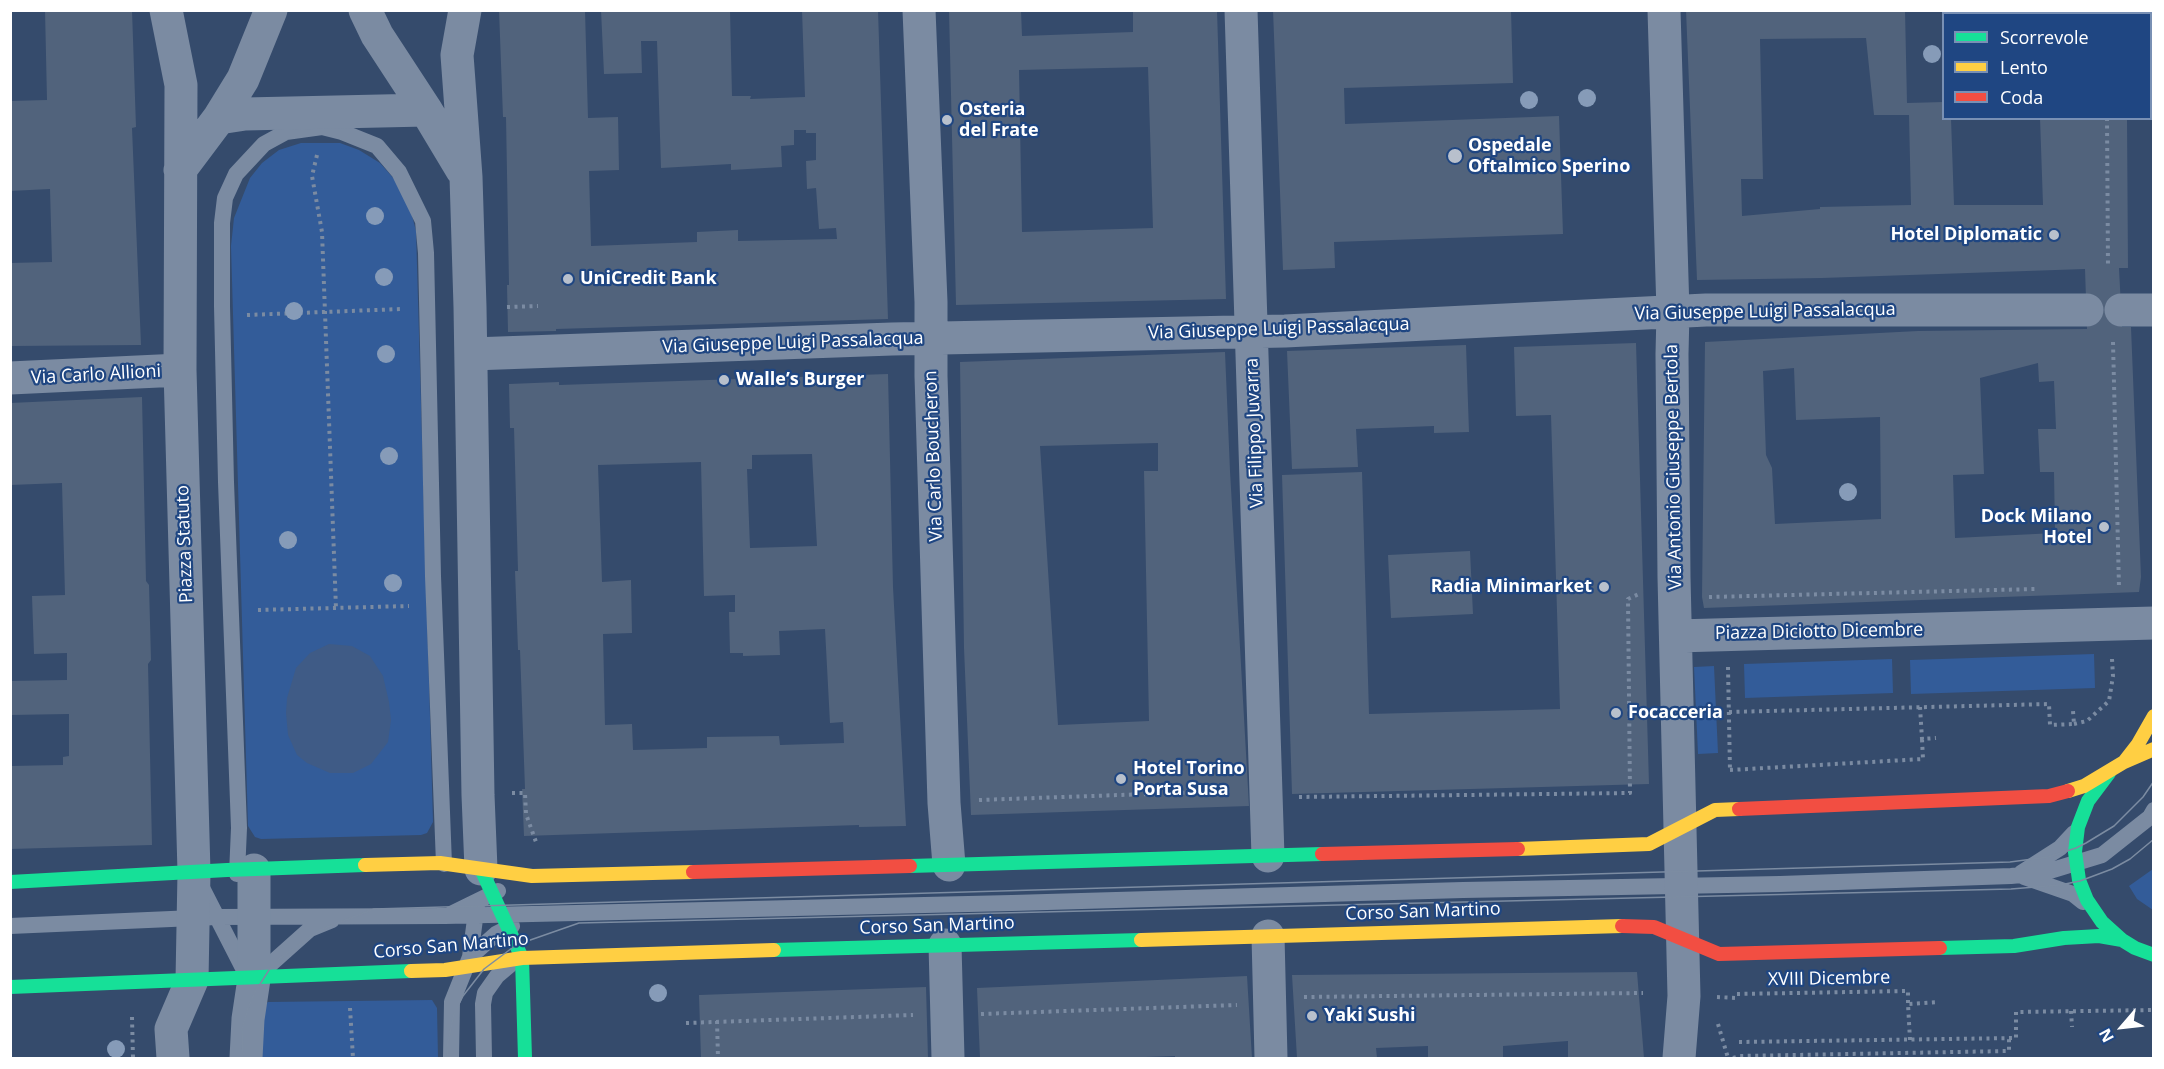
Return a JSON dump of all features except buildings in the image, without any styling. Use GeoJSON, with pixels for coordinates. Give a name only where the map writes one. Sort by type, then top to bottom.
{"type":"FeatureCollection","features":[{"type":"Feature","properties":{"kind":"main road"},"geometry":{"type":"LineString","coordinates":[[2124,762],[2138,744],[2154,716]]}},
{"type":"Feature","properties":{"kind":"main road"},"geometry":{"type":"LineString","coordinates":[[482,894],[532,876],[1632,846],[1648,844],[1715,810],[2049,796],[2084,786],[2124,762],[2154,749]]}},
{"type":"Feature","properties":{"kind":"main road"},"geometry":{"type":"LineString","coordinates":[[2110,772],[2088,801],[2078,827],[2076,863],[2079,880],[2087,900],[2102,922],[2122,940],[2154,955]]}},
{"type":"Feature","properties":{"kind":"main road"},"geometry":{"type":"LineString","coordinates":[[10,882],[194,872],[243,894],[444,864],[482,894],[506,921],[522,958],[525,1059]]}},
{"type":"Feature","properties":{"kind":"main road","name":"Corso San Martino"},"geometry":{"type":"LineString","coordinates":[[10,987],[192,980],[246,968],[445,970],[468,962],[522,958],[945,945],[1636,926],[1654,927],[1682,939]]}},
{"type":"Feature","properties":{"kind":"main road"},"geometry":{"type":"LineString","coordinates":[[1682,939],[1719,954],[2014,946],[2064,938],[2099,936],[2122,940]]}},
{"type":"Feature","properties":{"kind":"street","name":"Piazza Statuto"},"geometry":{"type":"LineString","coordinates":[[166,10],[181,85],[180,370],[194,872],[205,917],[192,980],[171,1029],[173,1059]]}},
{"type":"Feature","properties":{"kind":"street"},"geometry":{"type":"LineString","coordinates":[[180,170],[219,118],[243,79],[271,10]]}},
{"type":"Feature","properties":{"kind":"street"},"geometry":{"type":"LineString","coordinates":[[365,10],[377,35],[466,177]]}},
{"type":"Feature","properties":{"kind":"street"},"geometry":{"type":"LineString","coordinates":[[465,10],[457,55],[466,177],[472,354],[478,813],[482,894]]}},
{"type":"Feature","properties":{"kind":"street","name":"Via Carlo Boucheron"},"geometry":{"type":"LineString","coordinates":[[919,10],[944,791],[949,865]]}},
{"type":"Feature","properties":{"kind":"street","name":"Via Filippo Juvarra"},"geometry":{"type":"LineString","coordinates":[[1241,10],[1268,856]]}},
{"type":"Feature","properties":{"kind":"street","name":"Via Antonio Giuseppe Bertola"},"geometry":{"type":"LineString","coordinates":[[1664,10],[1673,312],[1671,354],[1676,636]]}},
{"type":"Feature","properties":{"kind":"street"},"geometry":{"type":"LineString","coordinates":[[219,118],[245,114],[426,110]]}},
{"type":"Feature","properties":{"kind":"street","name":"Via Giuseppe Luigi Passalacqua"},"geometry":{"type":"LineString","coordinates":[[472,354],[931,338],[1251,331],[1706,310],[2087,310]]}},
{"type":"Feature","properties":{"kind":"street"},"geometry":{"type":"LineString","coordinates":[[2117,325],[2154,310]]}},
{"type":"Feature","properties":{"kind":"street","name":"Via Carlo Allioni"},"geometry":{"type":"LineString","coordinates":[[10,378],[180,370]]}},
{"type":"Feature","properties":{"kind":"street","name":"Piazza Diciotto Dicembre"},"geometry":{"type":"LineString","coordinates":[[1676,636],[2154,623]]}},
{"type":"Feature","properties":{"kind":"street"},"geometry":{"type":"LineString","coordinates":[[1676,636],[1684,996],[1679,1059]]}},
{"type":"Feature","properties":{"kind":"street"},"geometry":{"type":"LineString","coordinates":[[243,894],[248,1019],[246,1059]]}},
{"type":"Feature","properties":{"kind":"street"},"geometry":{"type":"LineString","coordinates":[[1268,936],[1271,1059]]}},
{"type":"Feature","properties":{"kind":"street"},"geometry":{"type":"LineString","coordinates":[[945,945],[948,1059]]}},
{"type":"Feature","properties":{"kind":"lane"},"geometry":{"type":"LineString","coordinates":[[243,894],[222,316],[222,223],[225,198],[236,174],[264,144],[286,132],[322,127],[342,132],[377,146],[399,172],[423,221],[426,253],[433,576],[444,864]]}},
{"type":"Feature","properties":{"kind":"lane"},"geometry":{"type":"LineString","coordinates":[[1681,886],[2043,873],[2102,855],[2150,817],[2154,810]]}},
{"type":"Feature","properties":{"kind":"lane"},"geometry":{"type":"LineString","coordinates":[[2018,875],[2060,849],[2078,827]]}},
{"type":"Feature","properties":{"kind":"lane"},"geometry":{"type":"LineString","coordinates":[[2018,875],[2073,894],[2084,902],[2102,922]]}},
{"type":"Feature","properties":{"kind":"lane"},"geometry":{"type":"LineString","coordinates":[[10,926],[205,917],[243,894],[341,917],[448,916],[482,894],[532,876]]}},
{"type":"Feature","properties":{"kind":"lane","name":"Corso San Martino"},"geometry":{"type":"LineString","coordinates":[[506,921],[538,914],[1681,886]]}},
{"type":"Feature","properties":{"kind":"lane"},"geometry":{"type":"LineString","coordinates":[[468,962],[506,921],[482,894]]}},
{"type":"Feature","properties":{"kind":"lane"},"geometry":{"type":"LineString","coordinates":[[451,1059],[452,1002],[468,962],[482,894]]}},
{"type":"Feature","properties":{"kind":"lane"},"geometry":{"type":"LineString","coordinates":[[205,917],[246,968],[309,929],[341,917]]}},
{"type":"Feature","properties":{"kind":"lane"},"geometry":{"type":"LineString","coordinates":[[484,1059],[483,1004],[485,993],[496,976],[507,966],[522,958]]}},
{"type":"Feature","properties":{"kind":"path"},"geometry":{"type":"LineString","coordinates":[[2107,120],[2108,268]]}},
{"type":"Feature","properties":{"kind":"path"},"geometry":{"type":"LineString","coordinates":[[309,153],[318,152],[312,176],[322,232],[336,609]]}},
{"type":"Feature","properties":{"kind":"path"},"geometry":{"type":"LineString","coordinates":[[507,307],[538,306]]}},
{"type":"Feature","properties":{"kind":"path"},"geometry":{"type":"LineString","coordinates":[[222,316],[410,309]]}},
{"type":"Feature","properties":{"kind":"path"},"geometry":{"type":"LineString","coordinates":[[1729,712],[2049,704],[2050,725],[2087,722],[2109,701],[2114,676],[2107,587],[2119,587],[2117,325]]}},
{"type":"Feature","properties":{"kind":"path"},"geometry":{"type":"LineString","coordinates":[[1292,797],[1630,793],[1628,599],[1644,592],[1659,599],[1675,594],[1702,597],[2039,588]]}},
{"type":"Feature","properties":{"kind":"path"},"geometry":{"type":"LineString","coordinates":[[251,611],[418,606]]}},
{"type":"Feature","properties":{"kind":"path"},"geometry":{"type":"LineString","coordinates":[[1728,634],[1730,780]]}},
{"type":"Feature","properties":{"kind":"path"},"geometry":{"type":"LineString","coordinates":[[1730,770],[1923,759],[1920,707]]}},
{"type":"Feature","properties":{"kind":"path"},"geometry":{"type":"LineString","coordinates":[[2073,711],[2074,724]]}},
{"type":"Feature","properties":{"kind":"path"},"geometry":{"type":"LineString","coordinates":[[1922,739],[1936,738]]}},
{"type":"Feature","properties":{"kind":"path"},"geometry":{"type":"LineString","coordinates":[[969,800],[1238,790]]}},
{"type":"Feature","properties":{"kind":"path"},"geometry":{"type":"LineString","coordinates":[[132,984],[133,1059]]}},
{"type":"Feature","properties":{"kind":"path","name":"XVIII Dicembre"},"geometry":{"type":"LineString","coordinates":[[1737,994],[1908,991],[1908,1004]]}},
{"type":"Feature","properties":{"kind":"path"},"geometry":{"type":"LineString","coordinates":[[1293,997],[1643,993]]}},
{"type":"Feature","properties":{"kind":"path"},"geometry":{"type":"LineString","coordinates":[[1910,1040],[1908,1004],[1939,1002]]}},
{"type":"Feature","properties":{"kind":"path"},"geometry":{"type":"LineString","coordinates":[[978,1014],[1249,1005]]}},
{"type":"Feature","properties":{"kind":"path"},"geometry":{"type":"LineString","coordinates":[[350,1008],[354,1059]]}},
{"type":"Feature","properties":{"kind":"path"},"geometry":{"type":"LineString","coordinates":[[1739,1042],[2016,1038],[2016,1012],[2154,1010]]}},
{"type":"Feature","properties":{"kind":"path"},"geometry":{"type":"LineString","coordinates":[[2071,1011],[2072,1027]]}},
{"type":"Feature","properties":{"kind":"path"},"geometry":{"type":"LineString","coordinates":[[686,1023],[915,1015]]}},
{"type":"Feature","properties":{"kind":"path"},"geometry":{"type":"LineString","coordinates":[[717,1021],[718,1059]]}},
{"type":"Feature","properties":{"kind":"path"},"geometry":{"type":"LineString","coordinates":[[1733,1059],[1740,1056],[2009,1051],[2009,1038]]}},
{"type":"Feature","properties":{"kind":"shaded area"},"geometry":{"type":"Polygon","coordinates":[[[301,143],[340,143],[359,150],[380,163],[396,181],[409,204],[416,231],[433,822],[427,833],[421,835],[261,839],[255,837],[248,826],[231,246],[234,218],[250,178],[262,163],[279,150],[301,143]]]}},
{"type":"Feature","properties":{"kind":"shaded area"},"geometry":{"type":"Polygon","coordinates":[[[329,644],[352,646],[370,656],[383,676],[389,702],[391,720],[388,742],[371,764],[353,773],[330,773],[307,763],[297,755],[288,735],[287,698],[296,668],[310,653],[329,644]]]}},
{"type":"Feature","properties":{"kind":"shaded area"},"geometry":{"type":"Polygon","coordinates":[[[2094,654],[2095,688],[1911,694],[1910,660],[2094,654]]]}},
{"type":"Feature","properties":{"kind":"shaded area"},"geometry":{"type":"Polygon","coordinates":[[[1892,659],[1893,693],[1745,698],[1744,664],[1892,659]]]}},
{"type":"Feature","properties":{"kind":"shaded area"},"geometry":{"type":"Polygon","coordinates":[[[1714,666],[1718,753],[1698,754],[1694,667],[1714,666]]]}},
{"type":"Feature","properties":{"kind":"shaded area"},"geometry":{"type":"Polygon","coordinates":[[[2153,869],[2153,910],[2137,899],[2129,886],[2153,869]]]}},
{"type":"Feature","properties":{"kind":"shaded area"},"geometry":{"type":"Polygon","coordinates":[[[432,1000],[437,1008],[438,1058],[255,1058],[260,1009],[268,1002],[432,1000]]]}},
{"type":"Feature","properties":{"kind":"tram line"},"geometry":{"type":"LineString","coordinates":[[243,1058],[242,1029],[248,1008],[269,970],[280,958],[320,930],[374,909],[2010,862],[2048,857],[2086,843],[2114,826],[2143,797],[2154,781]]}},
{"type":"Feature","properties":{"kind":"tram line"},"geometry":{"type":"LineString","coordinates":[[448,1058],[447,1047],[454,1014],[463,996],[484,969],[516,945],[579,923],[2011,889],[2080,881],[2112,869],[2130,859],[2154,839]]}},
{"type":"Feature","properties":{"kind":"traffic: fast"},"geometry":{"type":"LineString","coordinates":[[2109,773],[2088,801],[2078,827],[2075,852],[2079,880],[2087,900],[2102,922],[2122,940],[2154,955]]}},
{"type":"Feature","properties":{"kind":"traffic: fast"},"geometry":{"type":"LineString","coordinates":[[910,866],[1322,854]]}},
{"type":"Feature","properties":{"kind":"traffic: fast"},"geometry":{"type":"LineString","coordinates":[[10,882],[365,865]]}},
{"type":"Feature","properties":{"kind":"traffic: fast"},"geometry":{"type":"LineString","coordinates":[[481,869],[522,958],[525,1058]]}},
{"type":"Feature","properties":{"kind":"traffic: fast"},"geometry":{"type":"LineString","coordinates":[[1940,948],[2014,946],[2064,938],[2099,936],[2122,940]]}},
{"type":"Feature","properties":{"kind":"traffic: fast"},"geometry":{"type":"LineString","coordinates":[[774,950],[1141,940]]}},
{"type":"Feature","properties":{"kind":"traffic: fast"},"geometry":{"type":"LineString","coordinates":[[10,987],[411,971]]}},
{"type":"Feature","properties":{"kind":"traffic: slow"},"geometry":{"type":"LineString","coordinates":[[2124,762],[2138,744],[2154,716]]}},
{"type":"Feature","properties":{"kind":"traffic: slow"},"geometry":{"type":"LineString","coordinates":[[2068,791],[2084,786],[2124,762],[2154,749]]}},
{"type":"Feature","properties":{"kind":"traffic: slow"},"geometry":{"type":"LineString","coordinates":[[1518,849],[1649,844],[1715,810],[1739,809]]}},
{"type":"Feature","properties":{"kind":"traffic: slow"},"geometry":{"type":"LineString","coordinates":[[365,865],[440,863],[532,876],[693,872]]}},
{"type":"Feature","properties":{"kind":"traffic: slow"},"geometry":{"type":"LineString","coordinates":[[1141,940],[1622,926]]}},
{"type":"Feature","properties":{"kind":"traffic: slow"},"geometry":{"type":"LineString","coordinates":[[411,971],[445,970],[522,958],[774,950]]}},
{"type":"Feature","properties":{"kind":"traffic: jam"},"geometry":{"type":"LineString","coordinates":[[1739,809],[2049,796],[2068,791]]}},
{"type":"Feature","properties":{"kind":"traffic: jam"},"geometry":{"type":"LineString","coordinates":[[1322,854],[1518,849]]}},
{"type":"Feature","properties":{"kind":"traffic: jam"},"geometry":{"type":"LineString","coordinates":[[693,872],[910,866]]}},
{"type":"Feature","properties":{"kind":"traffic: jam"},"geometry":{"type":"LineString","coordinates":[[1622,926],[1654,927],[1719,954],[1940,948]]}},
{"type":"Feature","properties":{"kind":"place","name":"Osteria del Frate"},"geometry":{"type":"Point","coordinates":[947,120]}},
{"type":"Feature","properties":{"kind":"place","name":"Ospedale Oftalmico Sperino"},"geometry":{"type":"Point","coordinates":[1455,156]}},
{"type":"Feature","properties":{"kind":"place","name":"Hotel Diplomatic"},"geometry":{"type":"Point","coordinates":[2054,235]}},
{"type":"Feature","properties":{"kind":"place","name":"UniCredit Bank"},"geometry":{"type":"Point","coordinates":[568,279]}},
{"type":"Feature","properties":{"kind":"place","name":"Walle’s Burger"},"geometry":{"type":"Point","coordinates":[724,380]}},
{"type":"Feature","properties":{"kind":"place","name":"Dock Milano Hotel"},"geometry":{"type":"Point","coordinates":[2104,527]}},
{"type":"Feature","properties":{"kind":"place","name":"Radia Minimarket"},"geometry":{"type":"Point","coordinates":[1604,587]}},
{"type":"Feature","properties":{"kind":"place","name":"Focacceria"},"geometry":{"type":"Point","coordinates":[1616,713]}},
{"type":"Feature","properties":{"kind":"place","name":"Hotel Torino Porta Susa"},"geometry":{"type":"Point","coordinates":[1121,779]}},
{"type":"Feature","properties":{"kind":"place","name":"Yaki Sushi"},"geometry":{"type":"Point","coordinates":[1312,1016]}}]}
